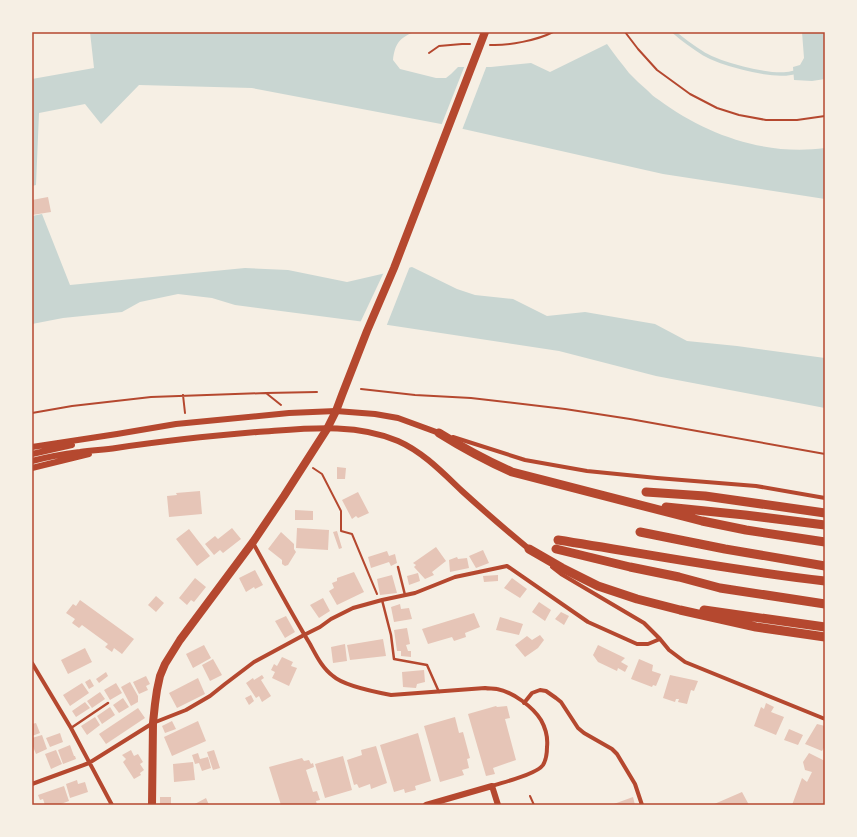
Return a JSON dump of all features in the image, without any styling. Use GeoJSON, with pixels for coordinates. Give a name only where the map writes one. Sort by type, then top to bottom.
{"type":"FeatureCollection","features":[{"type":"Feature","properties":{"kind":"highway"},"geometry":{"type":"LineString","coordinates":[[440,433],[491,463],[512,472],[724,526],[825,542]]}},
{"type":"Feature","properties":{"kind":"highway"},"geometry":{"type":"LineString","coordinates":[[646,492],[705,496],[825,513]]}},
{"type":"Feature","properties":{"kind":"highway"},"geometry":{"type":"LineString","coordinates":[[619,500],[670,508],[746,515],[825,525]]}},
{"type":"Feature","properties":{"kind":"highway"},"geometry":{"type":"LineString","coordinates":[[640,532],[825,566]]}},
{"type":"Feature","properties":{"kind":"highway"},"geometry":{"type":"LineString","coordinates":[[825,581],[557,544],[630,566],[720,588],[825,604]]}},
{"type":"Feature","properties":{"kind":"highway"},"geometry":{"type":"LineString","coordinates":[[529,548],[562,568],[598,586],[637,599],[748,625],[825,637]]}},
{"type":"Feature","properties":{"kind":"highway"},"geometry":{"type":"LineString","coordinates":[[637,599],[825,627]]}},
{"type":"Feature","properties":{"kind":"main road"},"geometry":{"type":"LineString","coordinates":[[152,805],[154,724],[157,690],[160,676],[165,664],[180,640],[253,542],[327,429],[336,411],[397,261],[485,32]]}},
{"type":"Feature","properties":{"kind":"street"},"geometry":{"type":"LineString","coordinates":[[32,447],[176,424],[289,413],[336,411],[375,414],[398,418],[526,460],[587,471],[756,486],[825,498]]}},
{"type":"Feature","properties":{"kind":"street"},"geometry":{"type":"LineString","coordinates":[[32,461],[80,451],[102,450],[221,435],[327,429],[346,429],[372,433],[398,442],[418,453],[433,464],[498,523],[561,574],[644,623],[660,638],[669,650],[685,662],[825,719]]}},
{"type":"Feature","properties":{"kind":"street"},"geometry":{"type":"LineString","coordinates":[[32,454],[117,434]]}},
{"type":"Feature","properties":{"kind":"street"},"geometry":{"type":"LineString","coordinates":[[32,468],[102,450]]}},
{"type":"Feature","properties":{"kind":"street"},"geometry":{"type":"LineString","coordinates":[[253,542],[304,635],[325,669],[333,677],[348,684],[390,695],[485,688],[497,689],[517,697],[537,714],[544,726],[547,736],[546,755],[543,765],[536,771],[492,786],[426,805]]}},
{"type":"Feature","properties":{"kind":"street"},"geometry":{"type":"LineString","coordinates":[[32,784],[89,763],[154,724],[186,710],[210,696],[254,662],[353,608],[415,593],[455,577],[507,566],[588,622],[637,644],[648,644],[660,638]]}},
{"type":"Feature","properties":{"kind":"street"},"geometry":{"type":"LineString","coordinates":[[32,663],[71,728],[112,805]]}},
{"type":"Feature","properties":{"kind":"street"},"geometry":{"type":"LineString","coordinates":[[524,703],[532,693],[540,690],[546,692],[561,702],[578,728],[584,734],[612,749],[617,754],[634,784],[642,805]]}},
{"type":"Feature","properties":{"kind":"street"},"geometry":{"type":"LineString","coordinates":[[492,786],[498,805]]}},
{"type":"Feature","properties":{"kind":"lane"},"geometry":{"type":"LineString","coordinates":[[398,567],[405,595]]}},
{"type":"Feature","properties":{"kind":"lane"},"geometry":{"type":"LineString","coordinates":[[381,600],[391,635],[394,659],[427,665],[439,692]]}},
{"type":"Feature","properties":{"kind":"lane"},"geometry":{"type":"LineString","coordinates":[[71,728],[108,704]]}},
{"type":"Feature","properties":{"kind":"path"},"geometry":{"type":"LineString","coordinates":[[625,32],[656,70],[690,94],[717,108],[739,115],[766,120],[797,120],[825,116]]}},
{"type":"Feature","properties":{"kind":"path"},"geometry":{"type":"LineString","coordinates":[[361,389],[415,395],[471,398],[564,409],[638,420],[825,454]]}},
{"type":"Feature","properties":{"kind":"path"},"geometry":{"type":"LineString","coordinates":[[32,413],[72,406],[151,397],[317,392]]}},
{"type":"Feature","properties":{"kind":"path"},"geometry":{"type":"LineString","coordinates":[[266,393],[282,406]]}},
{"type":"Feature","properties":{"kind":"path"},"geometry":{"type":"LineString","coordinates":[[183,395],[185,413]]}},
{"type":"Feature","properties":{"kind":"path"},"geometry":{"type":"LineString","coordinates":[[305,463],[322,474],[341,511],[341,531],[352,534],[381,600]]}},
{"type":"Feature","properties":{"kind":"path"},"geometry":{"type":"LineString","coordinates":[[530,796],[534,805]]}},
{"type":"Feature","properties":{"kind":"shaded area"},"geometry":{"type":"Polygon","coordinates":[[[90,32],[414,32],[401,39],[395,50],[393,60],[400,69],[436,78],[446,78],[458,67],[491,67],[531,63],[550,72],[607,44],[629,73],[653,95],[696,123],[717,133],[759,146],[803,150],[825,148],[825,199],[663,174],[441,124],[252,88],[139,85],[101,124],[85,104],[39,113],[36,185],[32,186],[32,79],[94,68],[90,32]]]}},
{"type":"Feature","properties":{"kind":"shaded area"},"geometry":{"type":"Polygon","coordinates":[[[802,32],[825,32],[825,79],[812,81],[794,80],[793,67],[800,65],[804,58],[802,32]]]}},
{"type":"Feature","properties":{"kind":"shaded area"},"geometry":{"type":"Polygon","coordinates":[[[42,214],[70,285],[245,268],[288,270],[347,282],[412,267],[457,289],[475,295],[513,299],[547,316],[585,312],[655,324],[687,341],[825,358],[825,408],[656,376],[559,351],[388,325],[235,305],[212,298],[178,294],[140,302],[122,312],[63,318],[32,324],[32,216],[42,214]]]}},
{"type":"Feature","properties":{"kind":"pier"},"geometry":{"type":"Polygon","coordinates":[[[465,65],[487,65],[462,130],[441,126],[465,65]]]}},
{"type":"Feature","properties":{"kind":"pier"},"geometry":{"type":"Polygon","coordinates":[[[410,266],[386,327],[360,323],[384,272],[410,266]]]}},
{"type":"Feature","properties":{"kind":"building"},"geometry":{"type":"Polygon","coordinates":[[[48,197],[51,212],[32,215],[32,200],[48,197]]]}},
{"type":"Feature","properties":{"kind":"building"},"geometry":{"type":"Polygon","coordinates":[[[337,467],[346,468],[345,479],[337,479],[337,467]]]}},
{"type":"Feature","properties":{"kind":"building"},"geometry":{"type":"Polygon","coordinates":[[[200,491],[202,514],[169,517],[167,496],[177,495],[176,493],[200,491]]]}},
{"type":"Feature","properties":{"kind":"building"},"geometry":{"type":"Polygon","coordinates":[[[358,492],[369,513],[358,518],[356,516],[352,519],[342,500],[358,492]]]}},
{"type":"Feature","properties":{"kind":"building"},"geometry":{"type":"Polygon","coordinates":[[[295,510],[313,511],[313,520],[295,520],[295,510]]]}},
{"type":"Feature","properties":{"kind":"building"},"geometry":{"type":"Polygon","coordinates":[[[232,528],[241,539],[223,553],[220,550],[214,555],[205,544],[215,536],[218,539],[232,528]]]}},
{"type":"Feature","properties":{"kind":"building"},"geometry":{"type":"Polygon","coordinates":[[[297,528],[329,530],[328,550],[296,548],[297,528]]]}},
{"type":"Feature","properties":{"kind":"building"},"geometry":{"type":"Polygon","coordinates":[[[189,529],[210,556],[197,566],[176,539],[189,529]]]}},
{"type":"Feature","properties":{"kind":"building"},"geometry":{"type":"Polygon","coordinates":[[[337,531],[342,548],[339,549],[333,532],[337,531]]]}},
{"type":"Feature","properties":{"kind":"building"},"geometry":{"type":"Polygon","coordinates":[[[281,532],[294,544],[294,549],[296,552],[288,565],[285,566],[282,564],[282,560],[268,549],[281,532]]]}},
{"type":"Feature","properties":{"kind":"building"},"geometry":{"type":"Polygon","coordinates":[[[436,547],[446,561],[432,572],[434,575],[425,579],[414,567],[416,565],[413,563],[436,547]]]}},
{"type":"Feature","properties":{"kind":"building"},"geometry":{"type":"Polygon","coordinates":[[[483,550],[489,563],[476,568],[469,556],[483,550]]]}},
{"type":"Feature","properties":{"kind":"building"},"geometry":{"type":"Polygon","coordinates":[[[387,551],[389,556],[395,554],[397,563],[391,566],[389,562],[371,568],[368,557],[387,551]]]}},
{"type":"Feature","properties":{"kind":"building"},"geometry":{"type":"Polygon","coordinates":[[[457,557],[458,559],[467,558],[469,568],[450,572],[449,560],[457,557]]]}},
{"type":"Feature","properties":{"kind":"building"},"geometry":{"type":"Polygon","coordinates":[[[255,570],[263,585],[255,589],[254,587],[246,592],[239,578],[255,570]]]}},
{"type":"Feature","properties":{"kind":"building"},"geometry":{"type":"Polygon","coordinates":[[[354,572],[364,592],[337,605],[329,591],[334,588],[332,583],[337,581],[337,578],[354,572]]]}},
{"type":"Feature","properties":{"kind":"building"},"geometry":{"type":"Polygon","coordinates":[[[418,573],[420,581],[409,585],[407,576],[418,573]]]}},
{"type":"Feature","properties":{"kind":"building"},"geometry":{"type":"Polygon","coordinates":[[[392,575],[397,593],[380,595],[377,579],[392,575]]]}},
{"type":"Feature","properties":{"kind":"building"},"geometry":{"type":"Polygon","coordinates":[[[498,575],[498,581],[484,582],[483,576],[498,575]]]}},
{"type":"Feature","properties":{"kind":"building"},"geometry":{"type":"Polygon","coordinates":[[[195,578],[206,587],[194,602],[191,600],[187,605],[179,598],[195,578]]]}},
{"type":"Feature","properties":{"kind":"building"},"geometry":{"type":"Polygon","coordinates":[[[512,578],[527,589],[520,598],[504,588],[512,578]]]}},
{"type":"Feature","properties":{"kind":"building"},"geometry":{"type":"Polygon","coordinates":[[[156,596],[164,603],[156,612],[148,605],[156,596]]]}},
{"type":"Feature","properties":{"kind":"building"},"geometry":{"type":"Polygon","coordinates":[[[323,598],[330,611],[319,618],[310,605],[323,598]]]}},
{"type":"Feature","properties":{"kind":"building"},"geometry":{"type":"Polygon","coordinates":[[[80,600],[134,639],[122,654],[114,648],[112,652],[105,647],[108,644],[82,625],[79,628],[72,623],[75,619],[66,613],[73,604],[76,606],[80,600]]]}},
{"type":"Feature","properties":{"kind":"building"},"geometry":{"type":"Polygon","coordinates":[[[539,602],[551,610],[545,621],[532,612],[539,602]]]}},
{"type":"Feature","properties":{"kind":"building"},"geometry":{"type":"Polygon","coordinates":[[[400,604],[401,609],[409,608],[412,619],[394,622],[391,607],[400,604]]]}},
{"type":"Feature","properties":{"kind":"building"},"geometry":{"type":"Polygon","coordinates":[[[561,612],[569,616],[564,625],[555,619],[561,612]]]}},
{"type":"Feature","properties":{"kind":"building"},"geometry":{"type":"Polygon","coordinates":[[[474,613],[480,627],[465,633],[466,637],[454,641],[452,637],[428,644],[422,629],[474,613]]]}},
{"type":"Feature","properties":{"kind":"building"},"geometry":{"type":"Polygon","coordinates":[[[286,616],[295,632],[285,638],[275,621],[286,616]]]}},
{"type":"Feature","properties":{"kind":"building"},"geometry":{"type":"Polygon","coordinates":[[[500,617],[523,624],[519,635],[496,630],[500,617]]]}},
{"type":"Feature","properties":{"kind":"building"},"geometry":{"type":"Polygon","coordinates":[[[407,628],[410,644],[406,645],[408,651],[411,651],[411,657],[401,656],[401,651],[397,651],[394,630],[407,628]]]}},
{"type":"Feature","properties":{"kind":"building"},"geometry":{"type":"Polygon","coordinates":[[[540,635],[544,640],[538,648],[525,657],[515,645],[527,636],[532,640],[540,635]]]}},
{"type":"Feature","properties":{"kind":"building"},"geometry":{"type":"Polygon","coordinates":[[[383,639],[386,656],[350,660],[347,645],[383,639]]]}},
{"type":"Feature","properties":{"kind":"building"},"geometry":{"type":"Polygon","coordinates":[[[345,644],[347,661],[333,663],[331,647],[345,644]]]}},
{"type":"Feature","properties":{"kind":"building"},"geometry":{"type":"Polygon","coordinates":[[[204,645],[211,658],[193,668],[186,654],[204,645]]]}},
{"type":"Feature","properties":{"kind":"building"},"geometry":{"type":"Polygon","coordinates":[[[598,645],[625,658],[621,662],[628,666],[625,672],[618,668],[617,671],[598,662],[593,655],[598,645]]]}},
{"type":"Feature","properties":{"kind":"building"},"geometry":{"type":"Polygon","coordinates":[[[85,648],[92,662],[68,674],[61,660],[85,648]]]}},
{"type":"Feature","properties":{"kind":"building"},"geometry":{"type":"Polygon","coordinates":[[[282,657],[293,662],[291,666],[297,668],[289,686],[272,678],[275,672],[271,670],[274,664],[277,666],[282,657]]]}},
{"type":"Feature","properties":{"kind":"building"},"geometry":{"type":"Polygon","coordinates":[[[213,659],[222,675],[210,681],[202,665],[213,659]]]}},
{"type":"Feature","properties":{"kind":"building"},"geometry":{"type":"Polygon","coordinates":[[[639,659],[653,665],[652,671],[661,674],[656,686],[653,685],[652,687],[631,679],[639,659]]]}},
{"type":"Feature","properties":{"kind":"building"},"geometry":{"type":"Polygon","coordinates":[[[424,670],[425,682],[417,684],[416,688],[403,687],[402,672],[424,670]]]}},
{"type":"Feature","properties":{"kind":"building"},"geometry":{"type":"Polygon","coordinates":[[[106,672],[108,676],[99,683],[96,679],[106,672]]]}},
{"type":"Feature","properties":{"kind":"building"},"geometry":{"type":"Polygon","coordinates":[[[262,675],[264,678],[261,680],[271,696],[262,702],[259,696],[256,698],[246,683],[253,678],[254,680],[262,675]]]}},
{"type":"Feature","properties":{"kind":"building"},"geometry":{"type":"Polygon","coordinates":[[[670,675],[698,681],[694,691],[691,690],[687,704],[678,702],[679,699],[676,699],[675,702],[663,698],[670,675]]]}},
{"type":"Feature","properties":{"kind":"building"},"geometry":{"type":"Polygon","coordinates":[[[146,676],[150,684],[146,686],[148,690],[139,694],[133,682],[146,676]]]}},
{"type":"Feature","properties":{"kind":"building"},"geometry":{"type":"Polygon","coordinates":[[[198,678],[205,694],[177,708],[169,693],[198,678]]]}},
{"type":"Feature","properties":{"kind":"building"},"geometry":{"type":"Polygon","coordinates":[[[90,679],[94,686],[89,689],[85,682],[90,679]]]}},
{"type":"Feature","properties":{"kind":"building"},"geometry":{"type":"Polygon","coordinates":[[[130,682],[138,696],[138,702],[131,706],[121,687],[130,682]]]}},
{"type":"Feature","properties":{"kind":"building"},"geometry":{"type":"Polygon","coordinates":[[[82,683],[89,693],[70,706],[63,695],[82,683]]]}},
{"type":"Feature","properties":{"kind":"building"},"geometry":{"type":"Polygon","coordinates":[[[116,683],[122,693],[110,700],[104,690],[116,683]]]}},
{"type":"Feature","properties":{"kind":"building"},"geometry":{"type":"Polygon","coordinates":[[[100,692],[105,699],[92,708],[87,701],[100,692]]]}},
{"type":"Feature","properties":{"kind":"building"},"geometry":{"type":"Polygon","coordinates":[[[251,695],[254,701],[249,705],[245,698],[251,695]]]}},
{"type":"Feature","properties":{"kind":"building"},"geometry":{"type":"Polygon","coordinates":[[[123,698],[129,707],[119,713],[113,705],[123,698]]]}},
{"type":"Feature","properties":{"kind":"building"},"geometry":{"type":"Polygon","coordinates":[[[85,702],[90,708],[76,717],[72,711],[85,702]]]}},
{"type":"Feature","properties":{"kind":"building"},"geometry":{"type":"Polygon","coordinates":[[[766,703],[774,707],[771,712],[784,717],[776,735],[754,726],[761,707],[764,709],[766,703]]]}},
{"type":"Feature","properties":{"kind":"building"},"geometry":{"type":"Polygon","coordinates":[[[496,706],[507,706],[510,718],[505,719],[516,760],[493,768],[495,774],[486,776],[468,714],[496,706]]]}},
{"type":"Feature","properties":{"kind":"building"},"geometry":{"type":"Polygon","coordinates":[[[110,707],[115,715],[102,724],[97,716],[110,707]]]}},
{"type":"Feature","properties":{"kind":"building"},"geometry":{"type":"Polygon","coordinates":[[[138,708],[145,718],[106,744],[99,734],[138,708]]]}},
{"type":"Feature","properties":{"kind":"building"},"geometry":{"type":"Polygon","coordinates":[[[95,717],[100,725],[87,735],[81,726],[95,717]]]}},
{"type":"Feature","properties":{"kind":"building"},"geometry":{"type":"Polygon","coordinates":[[[455,717],[459,733],[463,732],[470,758],[467,759],[469,768],[462,770],[464,775],[440,782],[424,726],[455,717]]]}},
{"type":"Feature","properties":{"kind":"building"},"geometry":{"type":"Polygon","coordinates":[[[172,721],[176,729],[165,733],[162,726],[172,721]]]}},
{"type":"Feature","properties":{"kind":"building"},"geometry":{"type":"Polygon","coordinates":[[[198,721],[206,741],[172,756],[164,737],[198,721]]]}},
{"type":"Feature","properties":{"kind":"building"},"geometry":{"type":"Polygon","coordinates":[[[36,723],[40,733],[32,736],[32,724],[36,723]]]}},
{"type":"Feature","properties":{"kind":"building"},"geometry":{"type":"Polygon","coordinates":[[[817,724],[825,726],[825,746],[822,751],[805,744],[817,724]]]}},
{"type":"Feature","properties":{"kind":"building"},"geometry":{"type":"Polygon","coordinates":[[[789,729],[803,735],[798,745],[784,740],[789,729]]]}},
{"type":"Feature","properties":{"kind":"building"},"geometry":{"type":"Polygon","coordinates":[[[60,733],[63,742],[50,747],[46,738],[60,733]]]}},
{"type":"Feature","properties":{"kind":"building"},"geometry":{"type":"Polygon","coordinates":[[[418,733],[431,781],[415,786],[416,790],[405,793],[404,789],[394,792],[380,745],[418,733]]]}},
{"type":"Feature","properties":{"kind":"building"},"geometry":{"type":"Polygon","coordinates":[[[42,735],[47,749],[36,754],[32,744],[32,738],[42,735]]]}},
{"type":"Feature","properties":{"kind":"building"},"geometry":{"type":"Polygon","coordinates":[[[70,745],[76,759],[63,764],[58,750],[70,745]]]}},
{"type":"Feature","properties":{"kind":"building"},"geometry":{"type":"Polygon","coordinates":[[[376,746],[387,783],[371,789],[370,784],[359,788],[357,784],[354,785],[347,760],[362,755],[361,750],[376,746]]]}},
{"type":"Feature","properties":{"kind":"building"},"geometry":{"type":"Polygon","coordinates":[[[56,750],[62,764],[51,769],[45,754],[56,750]]]}},
{"type":"Feature","properties":{"kind":"building"},"geometry":{"type":"Polygon","coordinates":[[[131,750],[134,756],[138,754],[143,762],[140,764],[144,770],[140,773],[141,775],[134,779],[123,762],[126,759],[122,755],[131,750]]]}},
{"type":"Feature","properties":{"kind":"building"},"geometry":{"type":"Polygon","coordinates":[[[214,750],[220,768],[213,770],[207,752],[214,750]]]}},
{"type":"Feature","properties":{"kind":"building"},"geometry":{"type":"Polygon","coordinates":[[[198,753],[200,759],[208,757],[211,768],[202,771],[199,763],[195,764],[192,755],[198,753]]]}},
{"type":"Feature","properties":{"kind":"building"},"geometry":{"type":"Polygon","coordinates":[[[809,753],[825,761],[825,805],[792,805],[802,778],[807,782],[812,772],[805,770],[803,762],[809,753]]]}},
{"type":"Feature","properties":{"kind":"building"},"geometry":{"type":"Polygon","coordinates":[[[343,756],[352,790],[325,798],[315,764],[343,756]]]}},
{"type":"Feature","properties":{"kind":"building"},"geometry":{"type":"Polygon","coordinates":[[[302,758],[304,761],[309,760],[311,764],[313,763],[314,767],[306,770],[313,792],[317,791],[320,800],[316,801],[317,805],[281,805],[269,767],[302,758]]]}},
{"type":"Feature","properties":{"kind":"building"},"geometry":{"type":"Polygon","coordinates":[[[193,762],[195,780],[174,782],[173,764],[193,762]]]}},
{"type":"Feature","properties":{"kind":"building"},"geometry":{"type":"Polygon","coordinates":[[[77,780],[78,784],[85,782],[88,792],[70,798],[66,784],[77,780]]]}},
{"type":"Feature","properties":{"kind":"building"},"geometry":{"type":"Polygon","coordinates":[[[64,786],[69,801],[58,805],[45,805],[43,799],[40,800],[38,795],[64,786]]]}},
{"type":"Feature","properties":{"kind":"building"},"geometry":{"type":"Polygon","coordinates":[[[742,792],[749,805],[712,805],[742,792]]]}},
{"type":"Feature","properties":{"kind":"building"},"geometry":{"type":"Polygon","coordinates":[[[160,797],[171,797],[171,805],[160,805],[160,797]]]}},
{"type":"Feature","properties":{"kind":"building"},"geometry":{"type":"Polygon","coordinates":[[[633,797],[635,805],[611,805],[633,797]]]}},
{"type":"Feature","properties":{"kind":"building"},"geometry":{"type":"Polygon","coordinates":[[[206,798],[209,805],[193,805],[206,798]]]}},
{"type":"Feature","properties":{"kind":"waterway"},"geometry":{"type":"LineString","coordinates":[[674,32],[711,58],[732,65],[765,73],[787,74],[796,72]]}}]}
